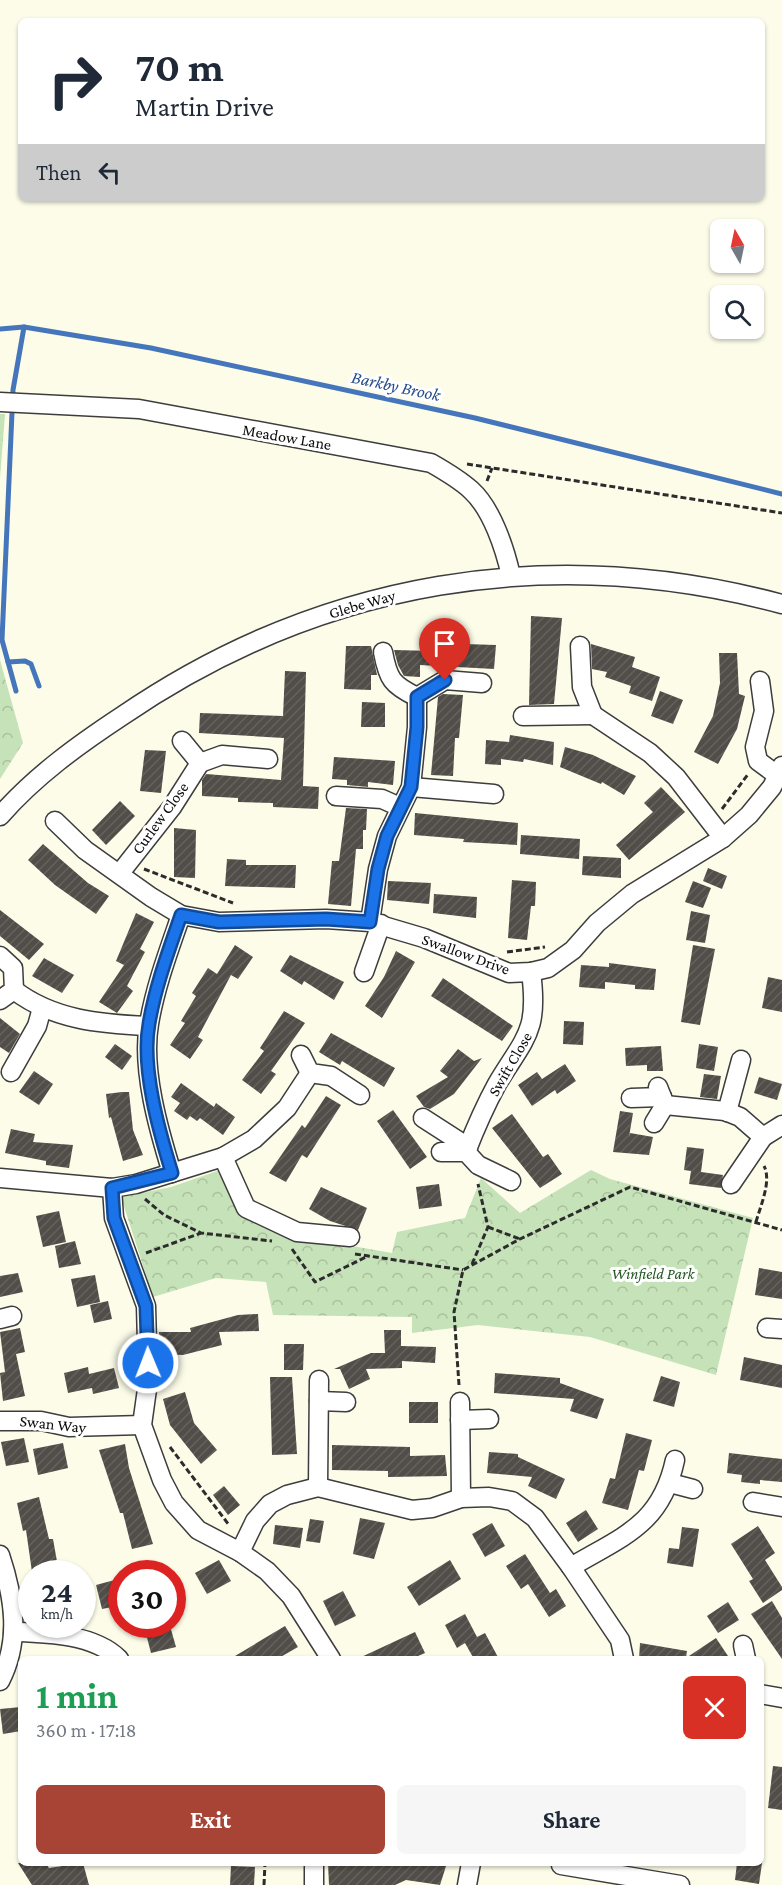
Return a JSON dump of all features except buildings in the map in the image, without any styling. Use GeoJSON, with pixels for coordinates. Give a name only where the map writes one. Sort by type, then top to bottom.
{"type":"FeatureCollection","features":[{"type":"Feature","properties":{"kind":"street","name":"Meadow Lane"},"geometry":{"type":"LineString","coordinates":[[0,402],[140,410],[431,464],[459,479],[474,492],[497,531],[511,576]]}},
{"type":"Feature","properties":{"kind":"street","name":"Glebe Way"},"geometry":{"type":"LineString","coordinates":[[0,816],[13,801],[72,750],[138,704],[211,660],[303,621],[387,596],[449,583],[511,576],[628,576],[690,584],[782,604]]}},
{"type":"Feature","properties":{"kind":"street"},"geometry":{"type":"LineString","coordinates":[[580,646],[582,687],[593,715]]}},
{"type":"Feature","properties":{"kind":"street"},"geometry":{"type":"LineString","coordinates":[[383,652],[387,674],[397,688],[417,697]]}},
{"type":"Feature","properties":{"kind":"street"},"geometry":{"type":"LineString","coordinates":[[417,697],[434,684],[445,680],[482,683]]}},
{"type":"Feature","properties":{"kind":"street"},"geometry":{"type":"LineString","coordinates":[[760,681],[764,711],[755,747],[756,754],[758,761],[778,780]]}},
{"type":"Feature","properties":{"kind":"street"},"geometry":{"type":"LineString","coordinates":[[364,972],[376,923],[378,869],[387,836],[411,787],[417,737],[417,697]]}},
{"type":"Feature","properties":{"kind":"street"},"geometry":{"type":"LineString","coordinates":[[523,716],[593,715],[650,753],[676,777],[723,838]]}},
{"type":"Feature","properties":{"kind":"street"},"geometry":{"type":"LineString","coordinates":[[182,741],[200,763],[222,755],[268,759]]}},
{"type":"Feature","properties":{"kind":"street","name":"Curlew Close"},"geometry":{"type":"LineString","coordinates":[[125,867],[172,807],[200,763]]}},
{"type":"Feature","properties":{"kind":"street","name":"Swallow Drive"},"geometry":{"type":"LineString","coordinates":[[181,915],[219,922],[257,923],[326,919],[376,923],[424,938],[509,973],[531,972],[548,968],[573,950],[597,923],[632,894],[723,838],[749,816],[778,780]]}},
{"type":"Feature","properties":{"kind":"street"},"geometry":{"type":"LineString","coordinates":[[411,787],[494,794]]}},
{"type":"Feature","properties":{"kind":"street"},"geometry":{"type":"LineString","coordinates":[[336,796],[382,799],[400,807]]}},
{"type":"Feature","properties":{"kind":"street"},"geometry":{"type":"LineString","coordinates":[[55,820],[85,850],[125,867],[151,897],[181,915],[163,966],[148,1026],[150,1070],[156,1118],[172,1173]]}},
{"type":"Feature","properties":{"kind":"street"},"geometry":{"type":"LineString","coordinates":[[7,962],[7,995],[94,1023],[148,1026]]}},
{"type":"Feature","properties":{"kind":"street","name":"Swift Close"},"geometry":{"type":"LineString","coordinates":[[471,1155],[498,1083],[516,1059],[531,1027],[535,1002],[531,972]]}},
{"type":"Feature","properties":{"kind":"street"},"geometry":{"type":"LineString","coordinates":[[11,1072],[37,1026],[42,1008]]}},
{"type":"Feature","properties":{"kind":"street"},"geometry":{"type":"LineString","coordinates":[[301,1055],[310,1073]]}},
{"type":"Feature","properties":{"kind":"street"},"geometry":{"type":"LineString","coordinates":[[727,1112],[741,1060]]}},
{"type":"Feature","properties":{"kind":"street"},"geometry":{"type":"LineString","coordinates":[[310,1073],[331,1076],[360,1095]]}},
{"type":"Feature","properties":{"kind":"street"},"geometry":{"type":"LineString","coordinates":[[0,1178],[112,1188],[224,1157],[254,1139],[287,1108],[310,1073]]}},
{"type":"Feature","properties":{"kind":"street"},"geometry":{"type":"LineString","coordinates":[[654,1123],[662,1097]]}},
{"type":"Feature","properties":{"kind":"street"},"geometry":{"type":"LineString","coordinates":[[631,1098],[662,1097],[727,1112],[740,1117],[763,1137]]}},
{"type":"Feature","properties":{"kind":"street"},"geometry":{"type":"LineString","coordinates":[[423,1118],[471,1155],[511,1181]]}},
{"type":"Feature","properties":{"kind":"street"},"geometry":{"type":"LineString","coordinates":[[731,1184],[763,1137],[782,1125]]}},
{"type":"Feature","properties":{"kind":"street"},"geometry":{"type":"LineString","coordinates":[[441,1152],[471,1155]]}},
{"type":"Feature","properties":{"kind":"street"},"geometry":{"type":"LineString","coordinates":[[224,1157],[246,1208],[297,1232],[350,1237]]}},
{"type":"Feature","properties":{"kind":"street"},"geometry":{"type":"LineString","coordinates":[[112,1188],[114,1218],[139,1282],[147,1320],[148,1382],[142,1425],[162,1480],[174,1503],[198,1530],[243,1546],[291,1596],[323,1656]]}},
{"type":"Feature","properties":{"kind":"street"},"geometry":{"type":"LineString","coordinates":[[318,1487],[319,1380]]}},
{"type":"Feature","properties":{"kind":"street"},"geometry":{"type":"LineString","coordinates":[[319,1401],[346,1402]]}},
{"type":"Feature","properties":{"kind":"street"},"geometry":{"type":"LineString","coordinates":[[461,1498],[460,1411],[489,1419]]}},
{"type":"Feature","properties":{"kind":"street","name":"Swan Way"},"geometry":{"type":"LineString","coordinates":[[0,1421],[41,1421],[69,1427],[142,1425]]}},
{"type":"Feature","properties":{"kind":"street"},"geometry":{"type":"LineString","coordinates":[[571,1567],[639,1526],[655,1511],[670,1483],[675,1461]]}},
{"type":"Feature","properties":{"kind":"street"},"geometry":{"type":"LineString","coordinates":[[670,1483],[693,1489]]}},
{"type":"Feature","properties":{"kind":"street"},"geometry":{"type":"LineString","coordinates":[[243,1546],[255,1521],[270,1504],[287,1495],[318,1487],[412,1510],[432,1508],[461,1498],[489,1497],[512,1501],[535,1518],[571,1567],[620,1640],[623,1656]]}},
{"type":"Feature","properties":{"kind":"street"},"geometry":{"type":"LineString","coordinates":[[753,1502],[782,1507]]}},
{"type":"Feature","properties":{"kind":"street"},"geometry":{"type":"LineString","coordinates":[[0,1555],[15,1632],[0,1681]]}},
{"type":"Feature","properties":{"kind":"street"},"geometry":{"type":"LineString","coordinates":[[15,1632],[49,1633],[84,1641],[116,1656]]}},
{"type":"Feature","properties":{"kind":"street"},"geometry":{"type":"LineString","coordinates":[[764,1695],[782,1698]]}},
{"type":"Feature","properties":{"kind":"street"},"geometry":{"type":"LineString","coordinates":[[314,1885],[315,1866]]}},
{"type":"Feature","properties":{"kind":"street"},"geometry":{"type":"LineString","coordinates":[[467,1885],[470,1866]]}},
{"type":"Feature","properties":{"kind":"street"},"geometry":{"type":"LineString","coordinates":[[569,1866],[680,1885]]}},
{"type":"Feature","properties":{"kind":"path"},"geometry":{"type":"LineString","coordinates":[[431,464],[468,464],[782,513]]}},
{"type":"Feature","properties":{"kind":"path"},"geometry":{"type":"LineString","coordinates":[[125,867],[140,867],[233,903],[257,923]]}},
{"type":"Feature","properties":{"kind":"path"},"geometry":{"type":"LineString","coordinates":[[501,951],[511,952],[551,944]]}},
{"type":"Feature","properties":{"kind":"path"},"geometry":{"type":"LineString","coordinates":[[471,1155],[488,1227],[472,1265]]}},
{"type":"Feature","properties":{"kind":"path"},"geometry":{"type":"LineString","coordinates":[[750,1158],[762,1162],[768,1172],[756,1222]]}},
{"type":"Feature","properties":{"kind":"path"},"geometry":{"type":"LineString","coordinates":[[460,1411],[454,1312],[463,1270],[520,1239],[630,1187],[782,1230]]}},
{"type":"Feature","properties":{"kind":"path"},"geometry":{"type":"LineString","coordinates":[[488,1227],[520,1239]]}},
{"type":"Feature","properties":{"kind":"path"},"geometry":{"type":"LineString","coordinates":[[129,1259],[201,1233]]}},
{"type":"Feature","properties":{"kind":"path"},"geometry":{"type":"LineString","coordinates":[[288,1243],[315,1282],[369,1256]]}},
{"type":"Feature","properties":{"kind":"path"},"geometry":{"type":"LineString","coordinates":[[165,1442],[243,1546]]}},
{"type":"Feature","properties":{"kind":"path"},"geometry":{"type":"LineString","coordinates":[[264,1885],[265,1866]]}},
{"type":"Feature","properties":{"kind":"green space"},"geometry":{"type":"Polygon","coordinates":[[[0,414],[5,414],[0,478],[0,414]]]}},
{"type":"Feature","properties":{"kind":"green space"},"geometry":{"type":"Polygon","coordinates":[[[0,660],[23,743],[0,779],[0,660]]]}},
{"type":"Feature","properties":{"kind":"green space","name":"Winfield Park"},"geometry":{"type":"Polygon","coordinates":[[[223,1169],[242,1215],[295,1236],[392,1253],[397,1232],[465,1218],[481,1178],[520,1213],[591,1170],[610,1179],[753,1218],[716,1375],[590,1337],[478,1325],[412,1333],[412,1317],[273,1315],[266,1282],[216,1278],[153,1297],[121,1197],[171,1187],[223,1169]]]}},
{"type":"Feature","properties":{"kind":"waterway","name":"Barkby Brook"},"geometry":{"type":"LineString","coordinates":[[0,329],[24,327],[151,348],[475,418],[782,494]]}},
{"type":"Feature","properties":{"kind":"waterway"},"geometry":{"type":"LineString","coordinates":[[16,691],[2,640],[13,390],[24,327]]}},
{"type":"Feature","properties":{"kind":"waterway"},"geometry":{"type":"LineString","coordinates":[[8,662],[25,661],[31,664],[39,686]]}},
{"type":"Feature","properties":{"kind":"route"},"geometry":{"type":"LineString","coordinates":[[148,1363],[146,1306],[114,1218],[112,1188],[136,1184],[172,1173],[156,1118],[150,1070],[148,1026],[163,966],[181,915],[219,922],[257,923],[326,919],[370,922],[378,869],[387,836],[411,787],[417,727],[417,697],[434,684],[445,680]]}}]}
